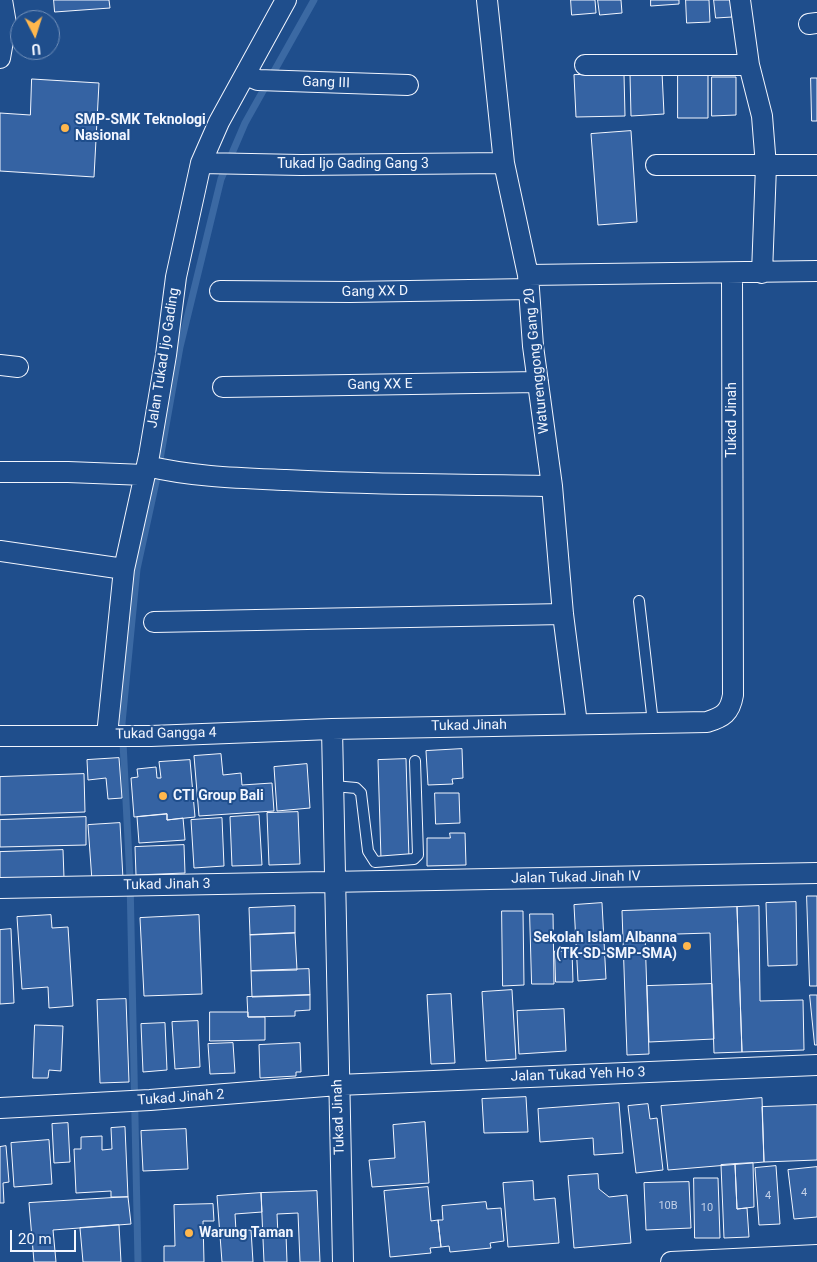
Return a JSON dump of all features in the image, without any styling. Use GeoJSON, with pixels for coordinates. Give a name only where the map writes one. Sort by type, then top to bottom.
{"type":"FeatureCollection","features":[{"type":"Feature","properties":{"kind":"street"},"geometry":{"type":"LineString","coordinates":[[0,58],[6,24],[2,0]]}},
{"type":"Feature","properties":{"kind":"street","name":"Jalan Tukad Ijo Gading"},"geometry":{"type":"LineString","coordinates":[[110,735],[124,568],[156,470],[166,355],[176,277],[211,163],[219,122],[252,77],[286,0]]}},
{"type":"Feature","properties":{"kind":"street","name":"Waturenggong Gang 20"},"geometry":{"type":"LineString","coordinates":[[487,0],[504,163],[529,282],[538,382],[552,486],[563,614],[577,724]]}},
{"type":"Feature","properties":{"kind":"street"},"geometry":{"type":"LineString","coordinates":[[740,0],[749,65],[762,116],[766,166],[762,273]]}},
{"type":"Feature","properties":{"kind":"street"},"geometry":{"type":"LineString","coordinates":[[585,65],[749,65]]}},
{"type":"Feature","properties":{"kind":"street","name":"Gang III"},"geometry":{"type":"LineString","coordinates":[[252,77],[280,81],[408,85]]}},
{"type":"Feature","properties":{"kind":"street","name":"Tukad Ijo Gading Gang 3"},"geometry":{"type":"LineString","coordinates":[[211,163],[504,163]]}},
{"type":"Feature","properties":{"kind":"street"},"geometry":{"type":"LineString","coordinates":[[656,165],[817,165]]}},
{"type":"Feature","properties":{"kind":"street","name":"Gang XX D"},"geometry":{"type":"LineString","coordinates":[[220,292],[350,292],[529,282],[817,272]]}},
{"type":"Feature","properties":{"kind":"street","name":"Tukad Jinah"},"geometry":{"type":"LineString","coordinates":[[343,1262],[332,729],[707,722],[723,717],[731,709],[733,695],[732,274]]}},
{"type":"Feature","properties":{"kind":"street","name":"Gang XX E"},"geometry":{"type":"LineString","coordinates":[[223,387],[538,382]]}},
{"type":"Feature","properties":{"kind":"street"},"geometry":{"type":"LineString","coordinates":[[0,472],[156,470],[227,478],[331,483],[552,486]]}},
{"type":"Feature","properties":{"kind":"street"},"geometry":{"type":"LineString","coordinates":[[0,551],[124,568]]}},
{"type":"Feature","properties":{"kind":"street"},"geometry":{"type":"LineString","coordinates":[[154,622],[563,614]]}},
{"type":"Feature","properties":{"kind":"street","name":"Tukad Gangga 4"},"geometry":{"type":"LineString","coordinates":[[0,736],[151,736],[332,729]]}},
{"type":"Feature","properties":{"kind":"street","name":"Jalan Tukad Jinah IV"},"geometry":{"type":"LineString","coordinates":[[334,883],[817,873]]}},
{"type":"Feature","properties":{"kind":"street","name":"Tukad Jinah 3"},"geometry":{"type":"LineString","coordinates":[[0,888],[334,883]]}},
{"type":"Feature","properties":{"kind":"street","name":"Jalan Tukad Yeh Ho 3"},"geometry":{"type":"LineString","coordinates":[[338,1085],[817,1064]]}},
{"type":"Feature","properties":{"kind":"street","name":"Tukad Jinah 2"},"geometry":{"type":"LineString","coordinates":[[0,1108],[106,1103],[338,1085]]}},
{"type":"Feature","properties":{"kind":"street"},"geometry":{"type":"LineString","coordinates":[[671,1262],[817,1255]]}},
{"type":"Feature","properties":{"kind":"lane"},"geometry":{"type":"LineString","coordinates":[[639,601],[653,723]]}},
{"type":"Feature","properties":{"kind":"lane"},"geometry":{"type":"LineString","coordinates":[[334,786],[356,788],[361,793],[368,851],[371,859],[375,862],[414,859],[418,855],[415,761]]}},
{"type":"Feature","properties":{"kind":"building"},"geometry":{"type":"Polygon","coordinates":[[[54,0],[109,0],[110,8],[60,12],[60,10],[55,10],[54,0]]]}},
{"type":"Feature","properties":{"kind":"building"},"geometry":{"type":"Polygon","coordinates":[[[571,0],[595,0],[596,13],[572,15],[571,0]]]}},
{"type":"Feature","properties":{"kind":"building"},"geometry":{"type":"Polygon","coordinates":[[[598,0],[621,0],[622,13],[600,15],[598,0]]]}},
{"type":"Feature","properties":{"kind":"building"},"geometry":{"type":"Polygon","coordinates":[[[651,0],[679,0],[679,4],[651,6],[651,0]]]}},
{"type":"Feature","properties":{"kind":"building"},"geometry":{"type":"Polygon","coordinates":[[[686,0],[709,0],[710,22],[687,23],[686,0]]]}},
{"type":"Feature","properties":{"kind":"building"},"geometry":{"type":"Polygon","coordinates":[[[714,0],[731,0],[732,17],[716,18],[714,0]]]}},
{"type":"Feature","properties":{"kind":"building"},"geometry":{"type":"Polygon","coordinates":[[[662,72],[664,114],[631,116],[630,74],[662,72]]]}},
{"type":"Feature","properties":{"kind":"building"},"geometry":{"type":"Polygon","coordinates":[[[624,74],[625,116],[576,117],[574,75],[624,74]]]}},
{"type":"Feature","properties":{"kind":"building"},"geometry":{"type":"Polygon","coordinates":[[[678,75],[708,75],[708,118],[678,118],[678,75]]]}},
{"type":"Feature","properties":{"kind":"building"},"geometry":{"type":"Polygon","coordinates":[[[712,77],[736,77],[736,115],[712,116],[712,77]]]}},
{"type":"Feature","properties":{"kind":"building"},"geometry":{"type":"Polygon","coordinates":[[[811,78],[817,78],[817,121],[812,121],[811,78]]]}},
{"type":"Feature","properties":{"kind":"building"},"geometry":{"type":"Polygon","coordinates":[[[32,79],[99,83],[94,177],[0,171],[0,113],[30,115],[32,79]]]}},
{"type":"Feature","properties":{"kind":"building"},"geometry":{"type":"Polygon","coordinates":[[[631,131],[637,222],[598,225],[591,134],[631,131]]]}},
{"type":"Feature","properties":{"kind":"building"},"geometry":{"type":"Polygon","coordinates":[[[462,749],[463,778],[452,779],[453,784],[428,785],[426,751],[462,749]]]}},
{"type":"Feature","properties":{"kind":"building"},"geometry":{"type":"Polygon","coordinates":[[[221,754],[223,775],[241,773],[242,785],[272,783],[274,811],[199,816],[194,756],[221,754]]]}},
{"type":"Feature","properties":{"kind":"building"},"geometry":{"type":"Polygon","coordinates":[[[119,758],[122,798],[108,799],[106,778],[88,780],[87,760],[119,758]]]}},
{"type":"Feature","properties":{"kind":"building"},"geometry":{"type":"Polygon","coordinates":[[[406,759],[409,859],[381,859],[378,760],[406,759]]]}},
{"type":"Feature","properties":{"kind":"building","name":"CTI Group Bali"},"geometry":{"type":"Polygon","coordinates":[[[190,760],[195,817],[167,820],[167,814],[134,817],[131,778],[138,777],[137,769],[156,767],[157,778],[161,778],[159,762],[190,760]]]}},
{"type":"Feature","properties":{"kind":"building"},"geometry":{"type":"Polygon","coordinates":[[[307,764],[310,808],[277,811],[274,767],[307,764]]]}},
{"type":"Feature","properties":{"kind":"building"},"geometry":{"type":"Polygon","coordinates":[[[84,774],[85,812],[0,815],[0,777],[84,774]]]}},
{"type":"Feature","properties":{"kind":"building"},"geometry":{"type":"Polygon","coordinates":[[[435,793],[459,793],[460,823],[436,824],[435,793]]]}},
{"type":"Feature","properties":{"kind":"building"},"geometry":{"type":"Polygon","coordinates":[[[298,812],[300,864],[269,865],[267,813],[298,812]]]}},
{"type":"Feature","properties":{"kind":"building"},"geometry":{"type":"Polygon","coordinates":[[[167,814],[167,820],[183,818],[185,840],[139,843],[137,817],[167,814]]]}},
{"type":"Feature","properties":{"kind":"building"},"geometry":{"type":"Polygon","coordinates":[[[259,815],[262,865],[232,866],[230,817],[259,815]]]}},
{"type":"Feature","properties":{"kind":"building"},"geometry":{"type":"Polygon","coordinates":[[[86,817],[86,845],[0,847],[0,820],[86,817]]]}},
{"type":"Feature","properties":{"kind":"building"},"geometry":{"type":"Polygon","coordinates":[[[222,818],[224,866],[194,868],[191,820],[222,818]]]}},
{"type":"Feature","properties":{"kind":"building"},"geometry":{"type":"Polygon","coordinates":[[[120,823],[123,879],[92,881],[88,825],[120,823]]]}},
{"type":"Feature","properties":{"kind":"building"},"geometry":{"type":"Polygon","coordinates":[[[450,833],[465,833],[466,865],[427,866],[427,838],[450,838],[450,833]]]}},
{"type":"Feature","properties":{"kind":"building"},"geometry":{"type":"Polygon","coordinates":[[[184,845],[185,873],[136,875],[135,847],[184,845]]]}},
{"type":"Feature","properties":{"kind":"building"},"geometry":{"type":"Polygon","coordinates":[[[63,850],[64,878],[0,879],[0,852],[63,850]]]}},
{"type":"Feature","properties":{"kind":"building"},"geometry":{"type":"Polygon","coordinates":[[[807,896],[817,896],[817,986],[810,986],[807,896]]]}},
{"type":"Feature","properties":{"kind":"building"},"geometry":{"type":"Polygon","coordinates":[[[796,902],[797,965],[768,966],[766,903],[796,902]]]}},
{"type":"Feature","properties":{"kind":"building"},"geometry":{"type":"Polygon","coordinates":[[[602,903],[606,979],[578,981],[574,905],[602,903]]]}},
{"type":"Feature","properties":{"kind":"building"},"geometry":{"type":"Polygon","coordinates":[[[295,906],[295,933],[250,935],[249,908],[295,906]]]}},
{"type":"Feature","properties":{"kind":"building"},"geometry":{"type":"Polygon","coordinates":[[[759,906],[760,1001],[803,1000],[804,1050],[742,1052],[737,907],[759,906]]]}},
{"type":"Feature","properties":{"kind":"building"},"geometry":{"type":"Polygon","coordinates":[[[737,907],[742,1052],[714,1053],[710,933],[645,935],[649,1054],[627,1055],[622,911],[737,907]]]}},
{"type":"Feature","properties":{"kind":"building"},"geometry":{"type":"Polygon","coordinates":[[[502,911],[523,911],[524,985],[503,986],[502,911]]]}},
{"type":"Feature","properties":{"kind":"building"},"geometry":{"type":"Polygon","coordinates":[[[530,914],[553,914],[554,984],[532,984],[530,914]]]}},
{"type":"Feature","properties":{"kind":"building"},"geometry":{"type":"Polygon","coordinates":[[[51,915],[52,928],[68,927],[73,1006],[49,1008],[48,987],[22,989],[17,917],[51,915]]]}},
{"type":"Feature","properties":{"kind":"building"},"geometry":{"type":"Polygon","coordinates":[[[199,915],[202,994],[144,996],[140,918],[199,915]]]}},
{"type":"Feature","properties":{"kind":"building"},"geometry":{"type":"Polygon","coordinates":[[[11,929],[14,1003],[0,1004],[0,930],[11,929]]]}},
{"type":"Feature","properties":{"kind":"building"},"geometry":{"type":"Polygon","coordinates":[[[295,933],[297,970],[251,971],[250,935],[295,933]]]}},
{"type":"Feature","properties":{"kind":"building"},"geometry":{"type":"Polygon","coordinates":[[[555,951],[572,951],[573,982],[556,982],[555,951]]]}},
{"type":"Feature","properties":{"kind":"building"},"geometry":{"type":"Polygon","coordinates":[[[309,969],[310,995],[252,997],[251,971],[309,969]]]}},
{"type":"Feature","properties":{"kind":"building"},"geometry":{"type":"Polygon","coordinates":[[[712,984],[714,1039],[649,1042],[647,986],[712,984]]]}},
{"type":"Feature","properties":{"kind":"building"},"geometry":{"type":"Polygon","coordinates":[[[512,990],[516,1059],[486,1061],[482,992],[512,990]]]}},
{"type":"Feature","properties":{"kind":"building"},"geometry":{"type":"Polygon","coordinates":[[[451,994],[455,1063],[431,1064],[427,995],[451,994]]]}},
{"type":"Feature","properties":{"kind":"building"},"geometry":{"type":"Polygon","coordinates":[[[310,995],[310,1010],[295,1011],[295,1016],[248,1017],[247,997],[310,995]]]}},
{"type":"Feature","properties":{"kind":"building"},"geometry":{"type":"Polygon","coordinates":[[[810,995],[817,995],[817,1045],[815,1045],[810,995]]]}},
{"type":"Feature","properties":{"kind":"building"},"geometry":{"type":"Polygon","coordinates":[[[126,999],[129,1082],[100,1083],[97,1000],[126,999]]]}},
{"type":"Feature","properties":{"kind":"building"},"geometry":{"type":"Polygon","coordinates":[[[564,1009],[566,1051],[519,1054],[517,1011],[564,1009]]]}},
{"type":"Feature","properties":{"kind":"building"},"geometry":{"type":"Polygon","coordinates":[[[210,1012],[248,1012],[248,1017],[265,1017],[265,1040],[210,1041],[210,1012]]]}},
{"type":"Feature","properties":{"kind":"building"},"geometry":{"type":"Polygon","coordinates":[[[198,1021],[200,1067],[175,1069],[172,1022],[198,1021]]]}},
{"type":"Feature","properties":{"kind":"building"},"geometry":{"type":"Polygon","coordinates":[[[165,1023],[167,1070],[143,1072],[141,1024],[165,1023]]]}},
{"type":"Feature","properties":{"kind":"building"},"geometry":{"type":"Polygon","coordinates":[[[35,1025],[63,1026],[61,1071],[49,1070],[48,1078],[33,1078],[35,1025]]]}},
{"type":"Feature","properties":{"kind":"building"},"geometry":{"type":"Polygon","coordinates":[[[233,1043],[235,1073],[210,1074],[208,1044],[233,1043]]]}},
{"type":"Feature","properties":{"kind":"building"},"geometry":{"type":"Polygon","coordinates":[[[300,1043],[301,1072],[296,1072],[296,1076],[260,1078],[259,1045],[300,1043]]]}},
{"type":"Feature","properties":{"kind":"building"},"geometry":{"type":"Polygon","coordinates":[[[526,1097],[528,1132],[484,1133],[482,1099],[526,1097]]]}},
{"type":"Feature","properties":{"kind":"building"},"geometry":{"type":"Polygon","coordinates":[[[762,1098],[764,1162],[668,1170],[661,1106],[762,1098]]]}},
{"type":"Feature","properties":{"kind":"building"},"geometry":{"type":"Polygon","coordinates":[[[619,1103],[623,1153],[594,1155],[593,1138],[540,1142],[538,1109],[619,1103]]]}},
{"type":"Feature","properties":{"kind":"building"},"geometry":{"type":"Polygon","coordinates":[[[648,1104],[650,1119],[657,1118],[663,1170],[636,1173],[628,1106],[648,1104]]]}},
{"type":"Feature","properties":{"kind":"building"},"geometry":{"type":"Polygon","coordinates":[[[817,1105],[817,1160],[764,1162],[762,1107],[817,1105]]]}},
{"type":"Feature","properties":{"kind":"building"},"geometry":{"type":"Polygon","coordinates":[[[425,1122],[429,1183],[372,1187],[369,1160],[395,1158],[393,1125],[425,1122]]]}},
{"type":"Feature","properties":{"kind":"building"},"geometry":{"type":"Polygon","coordinates":[[[68,1123],[70,1162],[54,1163],[52,1124],[68,1123]]]}},
{"type":"Feature","properties":{"kind":"building"},"geometry":{"type":"Polygon","coordinates":[[[125,1127],[128,1197],[111,1197],[111,1191],[76,1193],[74,1149],[81,1149],[81,1137],[102,1136],[102,1150],[112,1149],[111,1128],[125,1127]]]}},
{"type":"Feature","properties":{"kind":"building"},"geometry":{"type":"Polygon","coordinates":[[[186,1129],[188,1169],[143,1171],[141,1131],[186,1129]]]}},
{"type":"Feature","properties":{"kind":"building"},"geometry":{"type":"Polygon","coordinates":[[[49,1140],[52,1184],[14,1187],[11,1143],[49,1140]]]}},
{"type":"Feature","properties":{"kind":"building"},"geometry":{"type":"Polygon","coordinates":[[[6,1146],[9,1182],[3,1183],[4,1203],[0,1203],[0,1147],[6,1146]]]}},
{"type":"Feature","properties":{"kind":"building"},"geometry":{"type":"Polygon","coordinates":[[[753,1163],[754,1207],[737,1209],[735,1164],[753,1163]]]}},
{"type":"Feature","properties":{"kind":"building"},"geometry":{"type":"Polygon","coordinates":[[[735,1164],[737,1209],[747,1208],[749,1237],[724,1238],[721,1165],[735,1164]]]}},
{"type":"Feature","properties":{"kind":"building"},"geometry":{"type":"Polygon","coordinates":[[[776,1166],[780,1224],[759,1225],[755,1168],[776,1166]]]}},
{"type":"Feature","properties":{"kind":"building"},"geometry":{"type":"Polygon","coordinates":[[[817,1167],[817,1217],[794,1219],[788,1170],[817,1167]]]}},
{"type":"Feature","properties":{"kind":"building"},"geometry":{"type":"Polygon","coordinates":[[[598,1174],[599,1189],[609,1197],[627,1195],[631,1243],[574,1248],[568,1176],[598,1174]]]}},
{"type":"Feature","properties":{"kind":"building"},"geometry":{"type":"Polygon","coordinates":[[[694,1178],[718,1178],[720,1238],[695,1238],[694,1178]]]}},
{"type":"Feature","properties":{"kind":"building"},"geometry":{"type":"Polygon","coordinates":[[[533,1181],[534,1200],[555,1198],[559,1243],[508,1247],[503,1183],[533,1181]]]}},
{"type":"Feature","properties":{"kind":"building"},"geometry":{"type":"Polygon","coordinates":[[[689,1182],[691,1228],[646,1230],[644,1183],[689,1182]]]}},
{"type":"Feature","properties":{"kind":"building"},"geometry":{"type":"Polygon","coordinates":[[[428,1187],[431,1221],[438,1220],[441,1247],[430,1248],[431,1253],[390,1257],[384,1191],[428,1187]]]}},
{"type":"Feature","properties":{"kind":"building"},"geometry":{"type":"Polygon","coordinates":[[[317,1191],[320,1262],[300,1262],[298,1213],[277,1214],[278,1235],[286,1234],[287,1262],[264,1262],[261,1193],[317,1191]]]}},
{"type":"Feature","properties":{"kind":"building"},"geometry":{"type":"Polygon","coordinates":[[[261,1193],[262,1212],[235,1214],[236,1231],[251,1230],[253,1262],[222,1262],[217,1196],[261,1193]]]}},
{"type":"Feature","properties":{"kind":"building"},"geometry":{"type":"Polygon","coordinates":[[[128,1197],[131,1224],[53,1230],[56,1262],[34,1262],[29,1203],[128,1197]]]}},
{"type":"Feature","properties":{"kind":"building"},"geometry":{"type":"Polygon","coordinates":[[[486,1202],[487,1209],[501,1208],[504,1241],[490,1243],[491,1248],[450,1252],[449,1246],[441,1247],[438,1220],[443,1220],[442,1206],[486,1202]]]}},
{"type":"Feature","properties":{"kind":"building","name":"Warung Taman"},"geometry":{"type":"Polygon","coordinates":[[[213,1204],[214,1221],[203,1221],[204,1262],[164,1262],[164,1246],[175,1246],[174,1205],[213,1204]]]}},
{"type":"Feature","properties":{"kind":"building"},"geometry":{"type":"Polygon","coordinates":[[[119,1225],[121,1262],[83,1262],[80,1228],[119,1225]]]}},
{"type":"Feature","properties":{"kind":"waterway"},"geometry":{"type":"LineString","coordinates":[[138,1262],[130,879],[122,723],[137,569],[156,482],[180,347],[221,179],[245,123],[314,0]]}},
{"type":"Feature","properties":{"kind":"place","name":"SMP-SMK Teknologi Nasional"},"geometry":{"type":"Point","coordinates":[65,128]}},
{"type":"Feature","properties":{"kind":"place","name":"CTI Group Bali"},"geometry":{"type":"Point","coordinates":[163,796]}},
{"type":"Feature","properties":{"kind":"place","name":"Sekolah Islam Albanna (TK-SD-SMP-SMA)"},"geometry":{"type":"Point","coordinates":[687,946]}},
{"type":"Feature","properties":{"kind":"place","name":"Warung Taman"},"geometry":{"type":"Point","coordinates":[189,1233]}}]}
